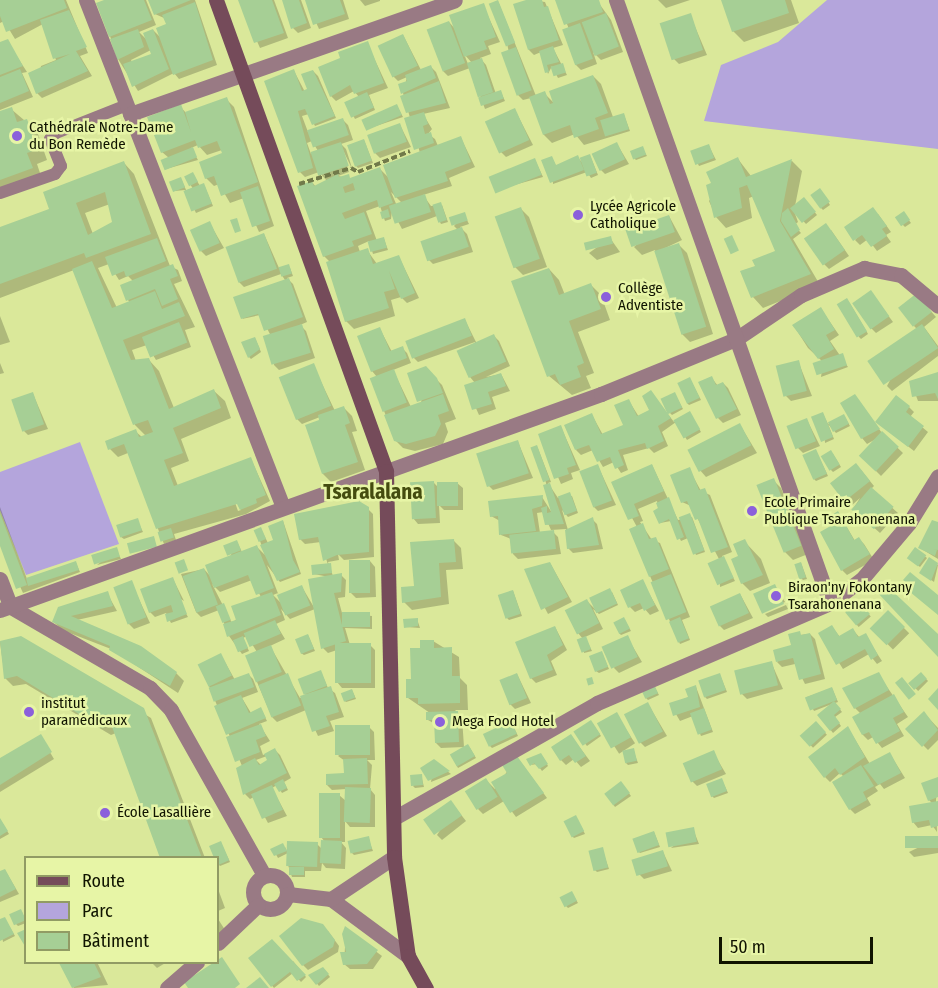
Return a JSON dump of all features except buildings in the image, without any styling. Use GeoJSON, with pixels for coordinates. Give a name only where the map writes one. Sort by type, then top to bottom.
{"type":"FeatureCollection","features":[{"type":"Feature","properties":{"kind":"main road"},"geometry":{"type":"LineString","coordinates":[[216,0],[386,471],[394,857],[408,956],[426,988]]}},
{"type":"Feature","properties":{"kind":"street"},"geometry":{"type":"LineString","coordinates":[[86,0],[283,507]]}},
{"type":"Feature","properties":{"kind":"street"},"geometry":{"type":"LineString","coordinates":[[128,110],[454,0]]}},
{"type":"Feature","properties":{"kind":"street"},"geometry":{"type":"LineString","coordinates":[[616,0],[830,603]]}},
{"type":"Feature","properties":{"kind":"street"},"geometry":{"type":"LineString","coordinates":[[6,608],[601,394],[736,339],[801,294],[864,268],[900,274],[938,306]]}},
{"type":"Feature","properties":{"kind":"street"},"geometry":{"type":"LineString","coordinates":[[394,818],[597,703],[830,603],[861,580],[909,523],[938,476]]}},
{"type":"Feature","properties":{"kind":"street"},"geometry":{"type":"LineString","coordinates":[[0,579],[6,608],[150,688],[171,711],[264,876]]}},
{"type":"Feature","properties":{"kind":"street"},"geometry":{"type":"LineString","coordinates":[[331,899],[394,857]]}},
{"type":"Feature","properties":{"kind":"street"},"geometry":{"type":"LineString","coordinates":[[258,905],[270,910],[282,905],[288,894],[285,883],[276,876],[264,876]]}},
{"type":"Feature","properties":{"kind":"street"},"geometry":{"type":"LineString","coordinates":[[258,905],[254,889],[264,876]]}},
{"type":"Feature","properties":{"kind":"street"},"geometry":{"type":"LineString","coordinates":[[288,894],[331,899],[408,956]]}},
{"type":"Feature","properties":{"kind":"street"},"geometry":{"type":"LineString","coordinates":[[219,942],[258,905]]}},
{"type":"Feature","properties":{"kind":"street"},"geometry":{"type":"LineString","coordinates":[[167,988],[196,964]]}},
{"type":"Feature","properties":{"kind":"lane"},"geometry":{"type":"LineString","coordinates":[[0,193],[55,174],[61,166],[50,139],[56,133],[128,110]]}},
{"type":"Feature","properties":{"kind":"path"},"geometry":{"type":"LineString","coordinates":[[284,188],[351,168],[358,172],[410,152]]}},
{"type":"Feature","properties":{"kind":"green space"},"geometry":{"type":"Polygon","coordinates":[[[827,0],[938,0],[938,149],[704,121],[721,65],[778,42],[827,0]]]}},
{"type":"Feature","properties":{"kind":"green space"},"geometry":{"type":"Polygon","coordinates":[[[80,442],[119,544],[26,575],[0,510],[0,472],[80,442]]]}},
{"type":"Feature","properties":{"kind":"place","name":"Cathédrale Notre-Dame du Bon Remède"},"geometry":{"type":"Point","coordinates":[17,136]}},
{"type":"Feature","properties":{"kind":"place","name":"Lycée Agricole Catholique"},"geometry":{"type":"Point","coordinates":[578,215]}},
{"type":"Feature","properties":{"kind":"place","name":"Collège Adventiste"},"geometry":{"type":"Point","coordinates":[606,297]}},
{"type":"Feature","properties":{"kind":"place","name":"Ecole Primaire Publique Tsarahonenana"},"geometry":{"type":"Point","coordinates":[752,511]}},
{"type":"Feature","properties":{"kind":"place","name":"Biraon'ny Fokontany Tsarahonenana"},"geometry":{"type":"Point","coordinates":[776,596]}},
{"type":"Feature","properties":{"kind":"place","name":"institut paramédicaux"},"geometry":{"type":"Point","coordinates":[29,712]}},
{"type":"Feature","properties":{"kind":"place","name":"Mega Food Hotel"},"geometry":{"type":"Point","coordinates":[440,722]}},
{"type":"Feature","properties":{"kind":"place","name":"École Lasallière"},"geometry":{"type":"Point","coordinates":[105,813]}},
{"type":"Feature","properties":{"kind":"district","name":"Tsaralalana"},"geometry":{"type":"Point","coordinates":[373,492]}}]}
